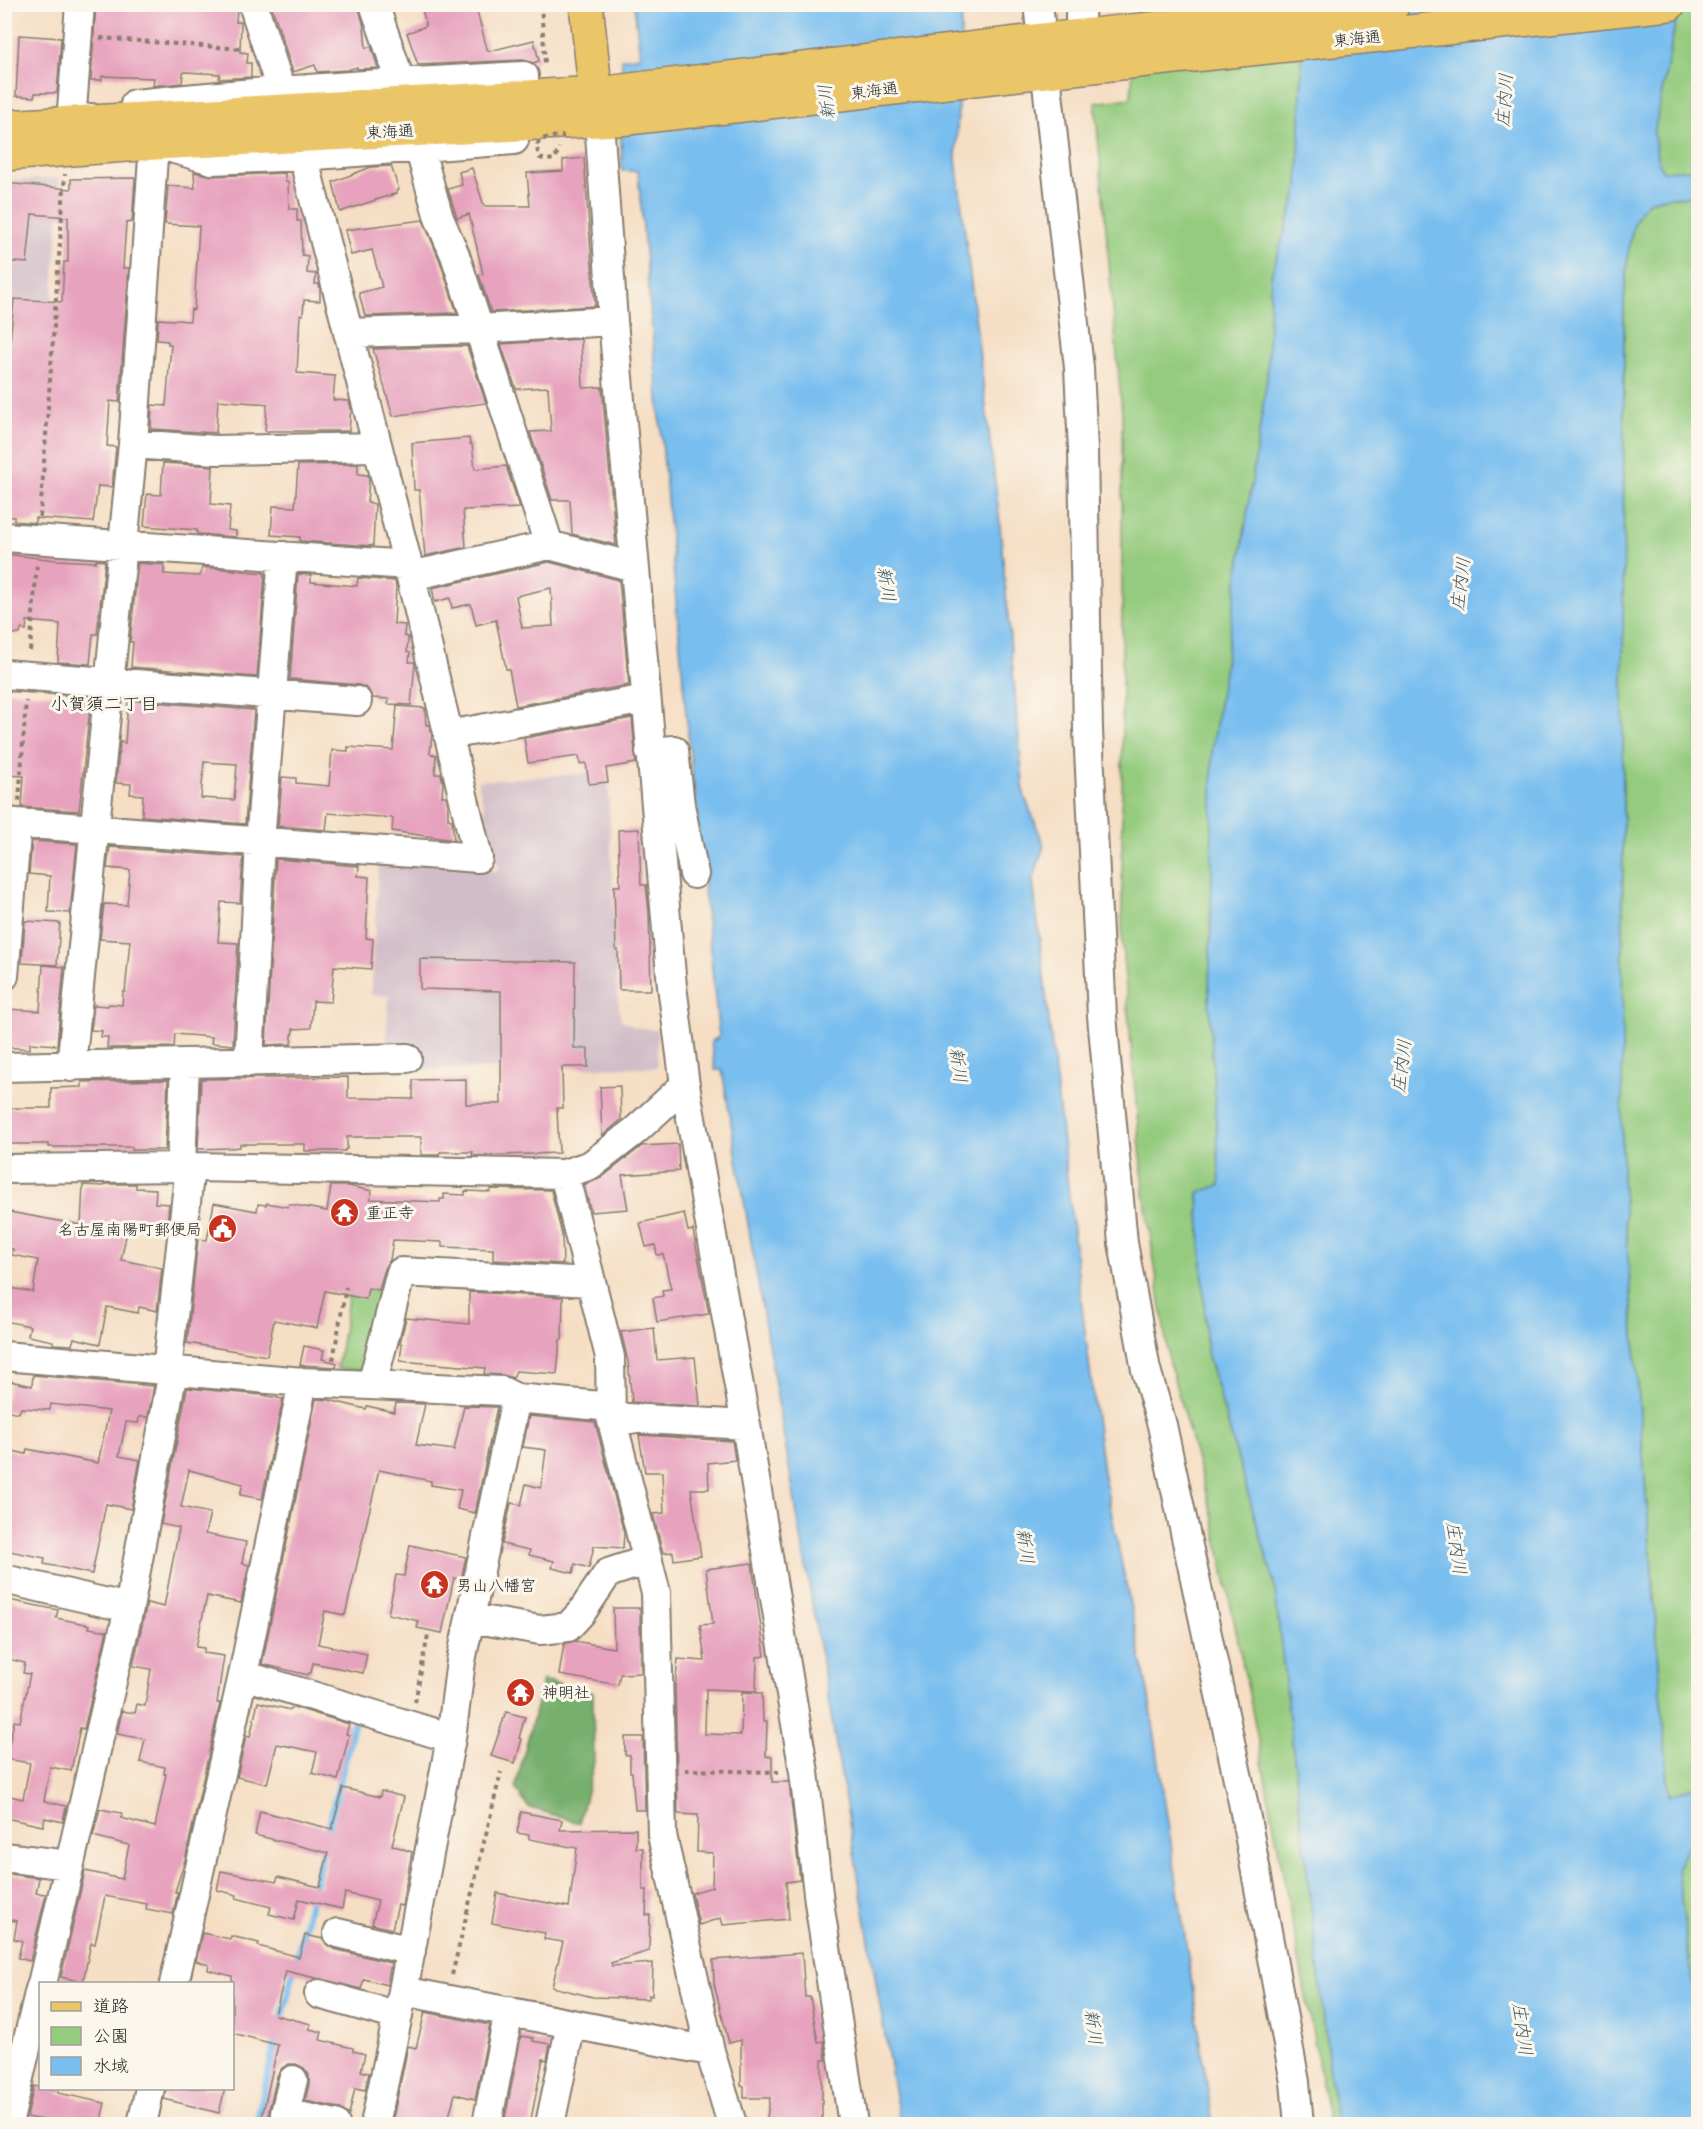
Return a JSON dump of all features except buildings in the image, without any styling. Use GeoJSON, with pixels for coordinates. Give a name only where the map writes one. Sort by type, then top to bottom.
{"type":"FeatureCollection","features":[{"type":"Feature","properties":{"kind":"main road"},"geometry":{"type":"LineString","coordinates":[[586,4],[607,106]]}},
{"type":"Feature","properties":{"kind":"main road","name":"東海通"},"geometry":{"type":"LineString","coordinates":[[4,127],[69,136],[154,143],[607,106],[1052,45],[1393,4]]}},
{"type":"Feature","properties":{"kind":"main road","name":"東海通"},"geometry":{"type":"LineString","coordinates":[[1052,45],[1669,4]]}},
{"type":"Feature","properties":{"kind":"main road","name":"東海通"},"geometry":{"type":"LineString","coordinates":[[4,154],[69,136],[607,106]]}},
{"type":"Feature","properties":{"kind":"street"},"geometry":{"type":"LineString","coordinates":[[69,136],[80,4]]}},
{"type":"Feature","properties":{"kind":"street"},"geometry":{"type":"LineString","coordinates":[[253,4],[281,90]]}},
{"type":"Feature","properties":{"kind":"street"},"geometry":{"type":"LineString","coordinates":[[374,4],[401,83]]}},
{"type":"Feature","properties":{"kind":"street"},"geometry":{"type":"LineString","coordinates":[[1038,4],[1052,45],[1079,368],[1083,450],[1088,730],[1100,992],[1123,1243],[1146,1370],[1162,1425],[1243,1802],[1295,2082],[1299,2124]]}},
{"type":"Feature","properties":{"kind":"street"},"geometry":{"type":"LineString","coordinates":[[69,136],[136,104],[281,90],[524,78]]}},
{"type":"Feature","properties":{"kind":"street"},"geometry":{"type":"LineString","coordinates":[[607,106],[613,321],[672,986],[685,1085],[746,1425],[804,1772],[819,1902],[853,2124]]}},
{"type":"Feature","properties":{"kind":"street"},"geometry":{"type":"LineString","coordinates":[[71,1067],[124,545],[154,143],[212,160],[533,140]]}},
{"type":"Feature","properties":{"kind":"street"},"geometry":{"type":"LineString","coordinates":[[419,147],[439,218],[456,255],[549,545]]}},
{"type":"Feature","properties":{"kind":"street"},"geometry":{"type":"LineString","coordinates":[[4,976],[11,822],[478,858],[410,570],[303,156]]}},
{"type":"Feature","properties":{"kind":"street"},"geometry":{"type":"LineString","coordinates":[[348,333],[478,329],[613,321]]}},
{"type":"Feature","properties":{"kind":"street"},"geometry":{"type":"LineString","coordinates":[[133,444],[216,450],[377,447]]}},
{"type":"Feature","properties":{"kind":"street"},"geometry":{"type":"LineString","coordinates":[[4,537],[283,556],[410,570],[549,545],[634,567]]}},
{"type":"Feature","properties":{"kind":"street"},"geometry":{"type":"LineString","coordinates":[[249,1062],[260,842],[283,556]]}},
{"type":"Feature","properties":{"kind":"street"},"geometry":{"type":"LineString","coordinates":[[16,675],[357,701]]}},
{"type":"Feature","properties":{"kind":"street"},"geometry":{"type":"LineString","coordinates":[[448,735],[646,699]]}},
{"type":"Feature","properties":{"kind":"street"},"geometry":{"type":"LineString","coordinates":[[651,752],[674,750],[680,806],[694,874]]}},
{"type":"Feature","properties":{"kind":"street"},"geometry":{"type":"LineString","coordinates":[[4,1067],[407,1058]]}},
{"type":"Feature","properties":{"kind":"street"},"geometry":{"type":"LineString","coordinates":[[42,1982],[129,1608],[170,1371],[185,1167],[185,1064]]}},
{"type":"Feature","properties":{"kind":"street"},"geometry":{"type":"LineString","coordinates":[[4,1169],[185,1167],[564,1174],[591,1166],[636,1130],[685,1085]]}},
{"type":"Feature","properties":{"kind":"street"},"geometry":{"type":"LineString","coordinates":[[564,1174],[610,1357],[610,1412],[656,1593],[662,1835],[710,2051],[732,2124]]}},
{"type":"Feature","properties":{"kind":"street"},"geometry":{"type":"LineString","coordinates":[[372,1385],[401,1272],[591,1282]]}},
{"type":"Feature","properties":{"kind":"street"},"geometry":{"type":"LineString","coordinates":[[4,1356],[303,1382],[502,1391],[516,1398],[610,1412],[746,1425]]}},
{"type":"Feature","properties":{"kind":"street"},"geometry":{"type":"LineString","coordinates":[[174,1982],[243,1675],[303,1382]]}},
{"type":"Feature","properties":{"kind":"street"},"geometry":{"type":"LineString","coordinates":[[375,2124],[401,2003],[451,1738],[461,1661],[516,1398]]}},
{"type":"Feature","properties":{"kind":"street"},"geometry":{"type":"LineString","coordinates":[[470,1618],[540,1630],[568,1627],[581,1613],[608,1573],[648,1560]]}},
{"type":"Feature","properties":{"kind":"street"},"geometry":{"type":"LineString","coordinates":[[4,1579],[129,1608]]}},
{"type":"Feature","properties":{"kind":"street"},"geometry":{"type":"LineString","coordinates":[[243,1675],[451,1738]]}},
{"type":"Feature","properties":{"kind":"street"},"geometry":{"type":"LineString","coordinates":[[4,1857],[69,1865]]}},
{"type":"Feature","properties":{"kind":"street"},"geometry":{"type":"LineString","coordinates":[[338,1933],[411,1951]]}},
{"type":"Feature","properties":{"kind":"street"},"geometry":{"type":"LineString","coordinates":[[8,2124],[16,2045],[39,1991]]}},
{"type":"Feature","properties":{"kind":"street"},"geometry":{"type":"LineString","coordinates":[[319,1994],[401,2003],[446,1999],[710,2051]]}},
{"type":"Feature","properties":{"kind":"street"},"geometry":{"type":"LineString","coordinates":[[487,2124],[509,2011]]}},
{"type":"Feature","properties":{"kind":"street"},"geometry":{"type":"LineString","coordinates":[[550,2124],[571,2024]]}},
{"type":"Feature","properties":{"kind":"street"},"geometry":{"type":"LineString","coordinates":[[293,2080],[285,2113],[335,2124]]}},
{"type":"Feature","properties":{"kind":"street"},"geometry":{"type":"LineString","coordinates":[[142,2124],[150,2090]]}},
{"type":"Feature","properties":{"kind":"path"},"geometry":{"type":"LineString","coordinates":[[524,78],[534,70],[546,70],[541,4]]}},
{"type":"Feature","properties":{"kind":"path"},"geometry":{"type":"LineString","coordinates":[[78,37],[268,51]]}},
{"type":"Feature","properties":{"kind":"path"},"geometry":{"type":"LineString","coordinates":[[11,822],[16,675],[39,539],[69,136]]}},
{"type":"Feature","properties":{"kind":"path"},"geometry":{"type":"LineString","coordinates":[[533,140],[564,136]]}},
{"type":"Feature","properties":{"kind":"path"},"geometry":{"type":"LineString","coordinates":[[333,1362],[346,1287]]}},
{"type":"Feature","properties":{"kind":"path"},"geometry":{"type":"LineString","coordinates":[[410,1726],[428,1635]]}},
{"type":"Feature","properties":{"kind":"path"},"geometry":{"type":"LineString","coordinates":[[659,1770],[804,1772]]}},
{"type":"Feature","properties":{"kind":"path"},"geometry":{"type":"LineString","coordinates":[[446,1999],[501,1772]]}},
{"type":"Feature","properties":{"kind":"shaded area"},"geometry":{"type":"Polygon","coordinates":[[[59,178],[59,213],[45,395],[5,392],[4,181],[59,178]]]}},
{"type":"Feature","properties":{"kind":"shaded area"},"geometry":{"type":"Polygon","coordinates":[[[608,772],[617,996],[621,1020],[635,1027],[657,1030],[657,1067],[413,1069],[414,1043],[386,1044],[389,996],[371,995],[379,858],[499,871],[478,781],[608,772]]]}},
{"type":"Feature","properties":{"kind":"green space"},"geometry":{"type":"Polygon","coordinates":[[[1137,5],[1304,5],[1298,189],[1271,276],[1267,379],[1212,753],[1209,999],[1220,1185],[1198,1194],[1207,1352],[1274,1583],[1336,2124],[1328,2124],[1255,1724],[1213,1518],[1169,1361],[1144,1193],[1122,943],[1122,413],[1095,103],[1131,98],[1137,5]]]}},
{"type":"Feature","properties":{"kind":"green space"},"geometry":{"type":"Polygon","coordinates":[[[1679,5],[1698,5],[1698,169],[1663,172],[1657,158],[1654,133],[1679,5]]]}},
{"type":"Feature","properties":{"kind":"green space"},"geometry":{"type":"Polygon","coordinates":[[[1698,196],[1698,1785],[1669,1797],[1622,1177],[1624,302],[1627,260],[1638,215],[1646,204],[1656,199],[1698,196]]]}},
{"type":"Feature","properties":{"kind":"green space"},"geometry":{"type":"Polygon","coordinates":[[[350,1287],[384,1292],[364,1371],[337,1369],[350,1287]]]}},
{"type":"Feature","properties":{"kind":"green space"},"geometry":{"type":"Polygon","coordinates":[[[543,1680],[593,1693],[594,1764],[579,1823],[528,1807],[515,1788],[543,1680]]]}},
{"type":"Feature","properties":{"kind":"green space"},"geometry":{"type":"Polygon","coordinates":[[[1698,1827],[1698,2030],[1677,1867],[1698,1827]]]}},
{"type":"Feature","properties":{"kind":"water","name":"新川"},"geometry":{"type":"Polygon","coordinates":[[[634,5],[962,5],[956,159],[999,515],[1024,795],[1044,845],[1033,881],[1081,1300],[1103,1472],[1149,1697],[1213,2124],[900,2124],[722,1070],[715,1070],[711,1042],[719,1037],[686,713],[638,171],[622,171],[622,59],[640,56],[634,5]]]}},
{"type":"Feature","properties":{"kind":"water","name":"庄内川"},"geometry":{"type":"Polygon","coordinates":[[[1304,5],[1679,5],[1654,133],[1657,158],[1663,171],[1698,169],[1698,196],[1656,199],[1646,204],[1638,215],[1627,260],[1624,302],[1622,1177],[1669,1796],[1698,1785],[1698,1827],[1677,1867],[1698,2030],[1698,2124],[1336,2124],[1274,1583],[1207,1352],[1198,1193],[1220,1185],[1209,999],[1212,753],[1267,379],[1271,276],[1298,189],[1304,5]]]}},
{"type":"Feature","properties":{"kind":"waterway"},"geometry":{"type":"LineString","coordinates":[[281,2023],[354,1723]]}},
{"type":"Feature","properties":{"kind":"waterway"},"geometry":{"type":"LineString","coordinates":[[256,2124],[277,2037]]}},
{"type":"Feature","properties":{"kind":"place","name":"重正寺"},"geometry":{"type":"Point","coordinates":[345,1212]}},
{"type":"Feature","properties":{"kind":"place","name":"名古屋南陽町郵便局"},"geometry":{"type":"Point","coordinates":[223,1229]}},
{"type":"Feature","properties":{"kind":"place","name":"男山八幡宮"},"geometry":{"type":"Point","coordinates":[435,1585]}},
{"type":"Feature","properties":{"kind":"place","name":"神明社"},"geometry":{"type":"Point","coordinates":[521,1692]}},
{"type":"Feature","properties":{"kind":"district","name":"小賀須二丁目"},"geometry":{"type":"Point","coordinates":[104,703]}}]}
